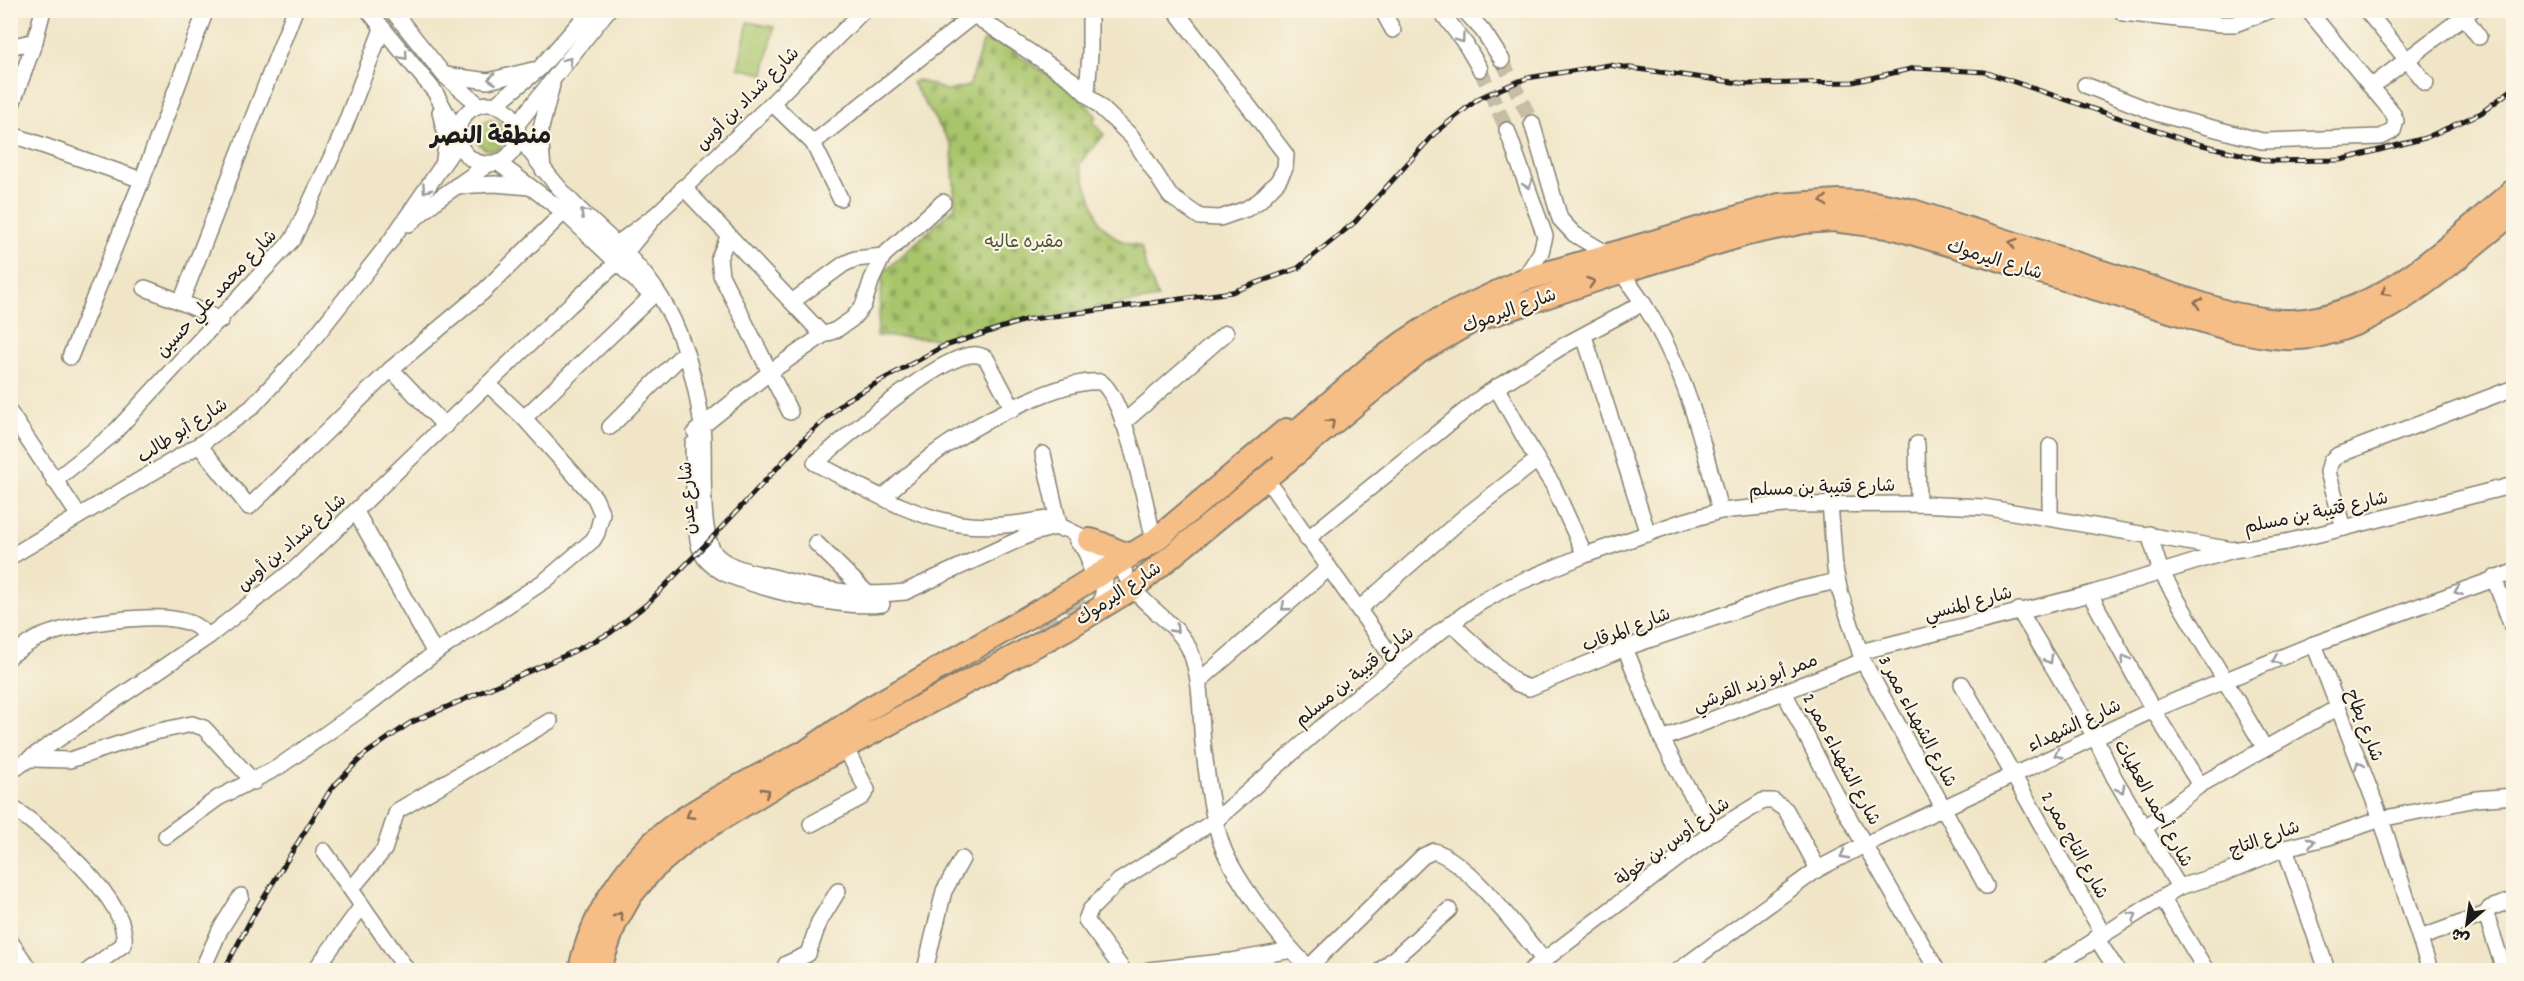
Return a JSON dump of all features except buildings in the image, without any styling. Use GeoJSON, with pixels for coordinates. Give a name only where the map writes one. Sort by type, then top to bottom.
{"type":"FeatureCollection","features":[{"type":"Feature","properties":{"kind":"highway","name":"شارع اليرموك"},"geometry":{"type":"LineString","coordinates":[[599,970],[605,946],[624,906],[652,870],[688,839],[791,776],[1100,609],[1119,571],[1265,477],[1410,358],[1447,334],[1492,314],[1615,264],[1779,205],[1839,201],[1874,203],[1910,210],[2230,313],[2262,320],[2292,321],[2319,318],[2350,309],[2383,294],[2406,279],[2514,190]]}},
{"type":"Feature","properties":{"kind":"highway","name":"شارع اليرموك"},"geometry":{"type":"LineString","coordinates":[[1119,571],[1160,550],[1368,369],[1438,320],[1523,280],[1615,264],[1772,228],[1833,220],[1895,228],[2233,330],[2296,338],[2312,337],[2338,329],[2401,302],[2514,212]]}},
{"type":"Feature","properties":{"kind":"highway"},"geometry":{"type":"LineString","coordinates":[[807,750],[865,711],[1054,602],[1119,571],[1348,377],[1368,369]]}},
{"type":"Feature","properties":{"kind":"highway"},"geometry":{"type":"LineString","coordinates":[[1089,540],[1099,542],[1122,554],[1119,571]]}},
{"type":"Feature","properties":{"kind":"highway"},"geometry":{"type":"LineString","coordinates":[[1054,602],[1062,612],[1066,628]]}},
{"type":"Feature","properties":{"kind":"highway"},"geometry":{"type":"LineString","coordinates":[[580,970],[591,934],[609,899],[634,864],[679,821],[807,750],[904,702],[1036,626]]}},
{"type":"Feature","properties":{"kind":"street"},"geometry":{"type":"LineString","coordinates":[[10,110],[35,41],[43,10]]}},
{"type":"Feature","properties":{"kind":"street"},"geometry":{"type":"LineString","coordinates":[[70,357],[142,180],[206,10]]}},
{"type":"Feature","properties":{"kind":"street"},"geometry":{"type":"LineString","coordinates":[[180,302],[295,10]]}},
{"type":"Feature","properties":{"kind":"street"},"geometry":{"type":"LineString","coordinates":[[368,10],[435,92],[466,153],[476,161],[494,163],[509,156],[516,145],[518,129],[608,10]]}},
{"type":"Feature","properties":{"kind":"street"},"geometry":{"type":"LineString","coordinates":[[392,10],[444,75],[479,105]]}},
{"type":"Feature","properties":{"kind":"street"},"geometry":{"type":"LineString","coordinates":[[495,105],[539,69],[591,10]]}},
{"type":"Feature","properties":{"kind":"street","name":"شارع شداد بن أوس"},"geometry":{"type":"LineString","coordinates":[[10,772],[209,636],[297,567],[489,385],[569,306],[683,187],[772,103],[864,10]]}},
{"type":"Feature","properties":{"kind":"street"},"geometry":{"type":"LineString","coordinates":[[944,10],[974,13],[1055,68],[1087,93],[1138,144],[1170,196],[1192,213],[1209,219],[1220,218],[1246,209],[1264,197],[1283,172],[1286,154],[1175,10]]}},
{"type":"Feature","properties":{"kind":"street"},"geometry":{"type":"LineString","coordinates":[[1087,93],[1090,10]]}},
{"type":"Feature","properties":{"kind":"street"},"geometry":{"type":"LineString","coordinates":[[1382,10],[1393,30]]}},
{"type":"Feature","properties":{"kind":"street"},"geometry":{"type":"LineString","coordinates":[[1440,10],[1466,45],[1480,69]]}},
{"type":"Feature","properties":{"kind":"street"},"geometry":{"type":"LineString","coordinates":[[1464,10],[1483,31],[1502,60]]}},
{"type":"Feature","properties":{"kind":"street"},"geometry":{"type":"LineString","coordinates":[[2124,13],[2221,24],[2250,19],[2271,10]]}},
{"type":"Feature","properties":{"kind":"street"},"geometry":{"type":"LineString","coordinates":[[2085,86],[2160,114],[2262,141],[2381,137],[2393,131],[2396,122],[2392,112],[2308,10]]}},
{"type":"Feature","properties":{"kind":"street"},"geometry":{"type":"LineString","coordinates":[[2366,10],[2426,82]]}},
{"type":"Feature","properties":{"kind":"street"},"geometry":{"type":"LineString","coordinates":[[813,143],[974,13]]}},
{"type":"Feature","properties":{"kind":"street"},"geometry":{"type":"LineString","coordinates":[[2371,87],[2465,13],[2480,37]]}},
{"type":"Feature","properties":{"kind":"street","name":"شارع محمد علي حسين"},"geometry":{"type":"LineString","coordinates":[[54,480],[112,435],[220,320],[297,233],[338,142],[382,29]]}},
{"type":"Feature","properties":{"kind":"street"},"geometry":{"type":"LineString","coordinates":[[10,47],[35,41]]}},
{"type":"Feature","properties":{"kind":"street"},"geometry":{"type":"LineString","coordinates":[[444,75],[488,81],[539,69]]}},
{"type":"Feature","properties":{"kind":"street"},"geometry":{"type":"LineString","coordinates":[[543,170],[540,132],[554,80]]}},
{"type":"Feature","properties":{"kind":"street"},"geometry":{"type":"LineString","coordinates":[[435,92],[447,140],[442,166]]}},
{"type":"Feature","properties":{"kind":"street"},"geometry":{"type":"LineString","coordinates":[[772,103],[813,143],[840,198]]}},
{"type":"Feature","properties":{"kind":"street"},"geometry":{"type":"LineString","coordinates":[[459,137],[464,117],[479,105],[495,105],[506,110],[518,129]]}},
{"type":"Feature","properties":{"kind":"street"},"geometry":{"type":"LineString","coordinates":[[1532,123],[1560,219],[1574,234],[1615,264],[1658,326],[1689,395],[1700,426],[1720,511]]}},
{"type":"Feature","properties":{"kind":"street","name":"شارع عدن"},"geometry":{"type":"LineString","coordinates":[[518,129],[543,170],[618,253],[652,296],[682,356]]}},
{"type":"Feature","properties":{"kind":"street"},"geometry":{"type":"LineString","coordinates":[[1507,130],[1545,236],[1541,252],[1523,280]]}},
{"type":"Feature","properties":{"kind":"street"},"geometry":{"type":"LineString","coordinates":[[10,134],[142,180]]}},
{"type":"Feature","properties":{"kind":"street","name":"شارع أبو طالب"},"geometry":{"type":"LineString","coordinates":[[10,557],[199,445],[237,420],[262,397],[303,352],[389,243],[459,137]]}},
{"type":"Feature","properties":{"kind":"street","name":"شارع عدن"},"geometry":{"type":"LineString","coordinates":[[494,163],[618,253],[658,292],[672,319],[682,356],[697,430],[707,533],[712,550],[717,556],[744,569],[833,591],[868,594],[905,592],[1016,540],[1060,525]]}},
{"type":"Feature","properties":{"kind":"street","name":"شارع أبو طالب"},"geometry":{"type":"LineString","coordinates":[[389,243],[438,199],[494,163]]}},
{"type":"Feature","properties":{"kind":"street"},"geometry":{"type":"LineString","coordinates":[[456,186],[495,184],[530,187]]}},
{"type":"Feature","properties":{"kind":"street"},"geometry":{"type":"LineString","coordinates":[[683,187],[823,335]]}},
{"type":"Feature","properties":{"kind":"street"},"geometry":{"type":"LineString","coordinates":[[697,430],[770,372],[823,335],[844,325],[863,306],[883,256],[943,202]]}},
{"type":"Feature","properties":{"kind":"street"},"geometry":{"type":"LineString","coordinates":[[199,445],[249,507],[391,369],[484,291],[564,212]]}},
{"type":"Feature","properties":{"kind":"street"},"geometry":{"type":"LineString","coordinates":[[729,235],[719,258],[721,275],[790,412]]}},
{"type":"Feature","properties":{"kind":"street"},"geometry":{"type":"LineString","coordinates":[[793,302],[844,264],[855,259],[883,256]]}},
{"type":"Feature","properties":{"kind":"street"},"geometry":{"type":"LineString","coordinates":[[145,288],[220,320]]}},
{"type":"Feature","properties":{"kind":"street"},"geometry":{"type":"LineString","coordinates":[[524,418],[652,296]]}},
{"type":"Feature","properties":{"kind":"street"},"geometry":{"type":"LineString","coordinates":[[1307,539],[1496,387],[1643,303]]}},
{"type":"Feature","properties":{"kind":"street"},"geometry":{"type":"LineString","coordinates":[[1123,423],[1226,333]]}},
{"type":"Feature","properties":{"kind":"street"},"geometry":{"type":"LineString","coordinates":[[1584,336],[1648,534]]}},
{"type":"Feature","properties":{"kind":"street"},"geometry":{"type":"LineString","coordinates":[[1013,409],[986,358],[977,354],[966,356],[942,365],[887,403],[816,463],[883,497],[932,518],[963,525],[1060,525],[1089,540]]}},
{"type":"Feature","properties":{"kind":"street"},"geometry":{"type":"LineString","coordinates":[[610,428],[682,356]]}},
{"type":"Feature","properties":{"kind":"street"},"geometry":{"type":"LineString","coordinates":[[391,369],[445,426]]}},
{"type":"Feature","properties":{"kind":"street"},"geometry":{"type":"LineString","coordinates":[[883,497],[956,439],[1013,409],[1064,388],[1101,382],[1110,391],[1123,423],[1154,541]]}},
{"type":"Feature","properties":{"kind":"street"},"geometry":{"type":"LineString","coordinates":[[166,836],[218,798],[254,782],[277,768],[368,705],[435,653],[546,580],[593,540],[600,528],[602,514],[595,498],[524,418],[489,385]]}},
{"type":"Feature","properties":{"kind":"street"},"geometry":{"type":"LineString","coordinates":[[1496,387],[1553,486],[1585,555]]}},
{"type":"Feature","properties":{"kind":"street"},"geometry":{"type":"LineString","coordinates":[[2344,528],[2328,472],[2331,461],[2338,455],[2514,388]]}},
{"type":"Feature","properties":{"kind":"street"},"geometry":{"type":"LineString","coordinates":[[10,413],[79,516]]}},
{"type":"Feature","properties":{"kind":"street","name":"شارع عدن"},"geometry":{"type":"LineString","coordinates":[[697,430],[698,543],[702,556],[726,574],[788,592],[850,604],[897,601],[953,577],[1060,525]]}},
{"type":"Feature","properties":{"kind":"street"},"geometry":{"type":"LineString","coordinates":[[1917,444],[1918,504]]}},
{"type":"Feature","properties":{"kind":"street"},"geometry":{"type":"LineString","coordinates":[[2050,446],[2050,517]]}},
{"type":"Feature","properties":{"kind":"street"},"geometry":{"type":"LineString","coordinates":[[1043,454],[1060,525],[1077,540],[1088,554],[1091,568],[1119,571],[1186,642],[1199,681],[1202,733],[1215,820],[1222,845],[1238,876],[1309,970],[1423,856],[1434,852],[1448,858],[1470,875],[1544,960]]}},
{"type":"Feature","properties":{"kind":"street"},"geometry":{"type":"LineString","coordinates":[[1359,609],[1463,518],[1537,460]]}},
{"type":"Feature","properties":{"kind":"street"},"geometry":{"type":"LineString","coordinates":[[1265,477],[1397,664]]}},
{"type":"Feature","properties":{"kind":"street","name":"شارع قتيبة بن مسلم"},"geometry":{"type":"LineString","coordinates":[[1123,970],[1087,923],[1087,914],[1119,881],[1215,820],[1397,664],[1451,623],[1508,587],[1585,555],[1720,511],[1830,503],[1984,507],[2233,549],[2286,542],[2514,485]]}},
{"type":"Feature","properties":{"kind":"street"},"geometry":{"type":"LineString","coordinates":[[1830,503],[1838,581],[1861,656]]}},
{"type":"Feature","properties":{"kind":"street"},"geometry":{"type":"LineString","coordinates":[[356,512],[435,653]]}},
{"type":"Feature","properties":{"kind":"street"},"geometry":{"type":"LineString","coordinates":[[2149,534],[2161,572],[2264,747]]}},
{"type":"Feature","properties":{"kind":"street"},"geometry":{"type":"LineString","coordinates":[[816,543],[868,594]]}},
{"type":"Feature","properties":{"kind":"street","name":"شارع المنسي"},"geometry":{"type":"LineString","coordinates":[[1861,656],[2019,610],[2090,594],[2233,549]]}},
{"type":"Feature","properties":{"kind":"street"},"geometry":{"type":"LineString","coordinates":[[1199,681],[1329,568]]}},
{"type":"Feature","properties":{"kind":"street","name":"شارع الشهداء"},"geometry":{"type":"LineString","coordinates":[[1679,970],[1700,964],[1818,869],[1866,844],[2153,710],[2314,644],[2514,572]]}},
{"type":"Feature","properties":{"kind":"street"},"geometry":{"type":"LineString","coordinates":[[2494,578],[2514,632]]}},
{"type":"Feature","properties":{"kind":"street","name":"شارع المرقاب"},"geometry":{"type":"LineString","coordinates":[[1451,623],[1516,683],[1529,688],[1625,648],[1797,590],[1838,581]]}},
{"type":"Feature","properties":{"kind":"street"},"geometry":{"type":"LineString","coordinates":[[2090,594],[2153,710],[2200,786]]}},
{"type":"Feature","properties":{"kind":"street","name":"شارع أحمد العطيات"},"geometry":{"type":"LineString","coordinates":[[2019,610],[2095,737],[2144,829],[2179,887]]}},
{"type":"Feature","properties":{"kind":"street"},"geometry":{"type":"LineString","coordinates":[[10,656],[39,638],[88,625],[117,621],[171,619],[190,623],[209,636]]}},
{"type":"Feature","properties":{"kind":"street","name":"شارع يطاح"},"geometry":{"type":"LineString","coordinates":[[2314,644],[2381,819],[2430,970]]}},
{"type":"Feature","properties":{"kind":"street"},"geometry":{"type":"LineString","coordinates":[[1625,648],[1662,739],[1683,780],[1714,831]]}},
{"type":"Feature","properties":{"kind":"street","name":"ممر أبو زيد القرشي"},"geometry":{"type":"LineString","coordinates":[[1662,739],[1784,693],[1861,656]]}},
{"type":"Feature","properties":{"kind":"street","name":"شارع الشهداء ممر 3"},"geometry":{"type":"LineString","coordinates":[[1861,656],[1986,886]]}},
{"type":"Feature","properties":{"kind":"street","name":"شارع التاج ممر 2"},"geometry":{"type":"LineString","coordinates":[[1962,684],[2014,775],[2117,970]]}},
{"type":"Feature","properties":{"kind":"street","name":"شارع الشهداء ممر 2"},"geometry":{"type":"LineString","coordinates":[[1784,693],[1840,802],[1937,970]]}},
{"type":"Feature","properties":{"kind":"street"},"geometry":{"type":"LineString","coordinates":[[2144,829],[2200,786],[2264,747],[2337,708]]}},
{"type":"Feature","properties":{"kind":"street"},"geometry":{"type":"LineString","coordinates":[[352,888],[384,850],[397,811],[550,721]]}},
{"type":"Feature","properties":{"kind":"street"},"geometry":{"type":"LineString","coordinates":[[32,759],[70,760],[155,732],[192,724],[204,728],[254,782]]}},
{"type":"Feature","properties":{"kind":"street"},"geometry":{"type":"LineString","coordinates":[[811,824],[862,797],[867,790],[845,747]]}},
{"type":"Feature","properties":{"kind":"street","name":"شارع التاج"},"geometry":{"type":"LineString","coordinates":[[2048,970],[2179,887],[2225,873],[2285,848],[2329,837],[2381,819],[2448,804],[2514,796]]}},
{"type":"Feature","properties":{"kind":"street","name":"شارع أوس بن خولة"},"geometry":{"type":"LineString","coordinates":[[1531,970],[1714,831],[1763,801],[1773,801],[1786,810],[1818,869]]}},
{"type":"Feature","properties":{"kind":"street"},"geometry":{"type":"LineString","coordinates":[[10,806],[76,860],[116,909],[123,927],[124,944],[89,970]]}},
{"type":"Feature","properties":{"kind":"street"},"geometry":{"type":"LineString","coordinates":[[2285,848],[2327,970]]}},
{"type":"Feature","properties":{"kind":"street"},"geometry":{"type":"LineString","coordinates":[[324,851],[407,970]]}},
{"type":"Feature","properties":{"kind":"street"},"geometry":{"type":"LineString","coordinates":[[925,970],[944,891],[962,859]]}},
{"type":"Feature","properties":{"kind":"street"},"geometry":{"type":"LineString","coordinates":[[784,970],[786,964],[808,954],[819,922],[838,891]]}},
{"type":"Feature","properties":{"kind":"street"},"geometry":{"type":"LineString","coordinates":[[202,970],[216,938],[241,896]]}},
{"type":"Feature","properties":{"kind":"street"},"geometry":{"type":"LineString","coordinates":[[2162,898],[2206,970]]}},
{"type":"Feature","properties":{"kind":"street"},"geometry":{"type":"LineString","coordinates":[[2420,938],[2486,914],[2490,908],[2514,900]]}},
{"type":"Feature","properties":{"kind":"street"},"geometry":{"type":"LineString","coordinates":[[315,970],[362,906]]}},
{"type":"Feature","properties":{"kind":"street"},"geometry":{"type":"LineString","coordinates":[[1381,970],[1449,910]]}},
{"type":"Feature","properties":{"kind":"street"},"geometry":{"type":"LineString","coordinates":[[2486,914],[2504,970]]}},
{"type":"Feature","properties":{"kind":"street"},"geometry":{"type":"LineString","coordinates":[[10,940],[30,970]]}},
{"type":"Feature","properties":{"kind":"street"},"geometry":{"type":"LineString","coordinates":[[1149,970],[1231,961],[1292,950]]}},
{"type":"Feature","properties":{"kind":"green space"},"geometry":{"type":"Polygon","coordinates":[[[748,22],[774,27],[764,74],[738,68],[748,22]]]}},
{"type":"Feature","properties":{"kind":"green space","name":"مقبره عاليه"},"geometry":{"type":"Polygon","coordinates":[[[992,37],[1079,96],[1096,116],[1093,122],[1104,135],[1079,164],[1100,223],[1117,239],[1141,247],[1158,298],[995,325],[939,339],[877,336],[883,273],[955,207],[952,146],[912,83],[918,80],[948,91],[969,86],[983,42],[992,37]]]}},
{"type":"Feature","properties":{"kind":"green space"},"geometry":{"type":"Polygon","coordinates":[[[491,120],[502,124],[506,135],[502,146],[491,150],[480,146],[476,135],[480,124],[491,120]]]}},
{"type":"Feature","properties":{"kind":"tunnel"},"geometry":{"type":"LineString","coordinates":[[1502,60],[1532,123]]}},
{"type":"Feature","properties":{"kind":"tunnel"},"geometry":{"type":"LineString","coordinates":[[1480,69],[1507,130]]}},
{"type":"Feature","properties":{"kind":"tunnel"},"geometry":{"type":"LineString","coordinates":[[1036,626],[1131,570]]}},
{"type":"Feature","properties":{"kind":"railway"},"geometry":{"type":"LineString","coordinates":[[224,970],[255,912],[331,789],[364,755],[410,723],[564,656],[610,633],[647,604],[805,438],[846,400],[942,347],[1025,320],[1232,292],[1298,268],[1355,222],[1434,134],[1479,98],[1527,78],[1609,65],[1747,84],[1853,82],[1915,68],[1985,72],[2190,142],[2269,161],[2341,160],[2425,138],[2481,113],[2514,88]]}},
{"type":"Feature","properties":{"kind":"district","name":"منطقة النصر"},"geometry":{"type":"Point","coordinates":[491,135]}}]}
